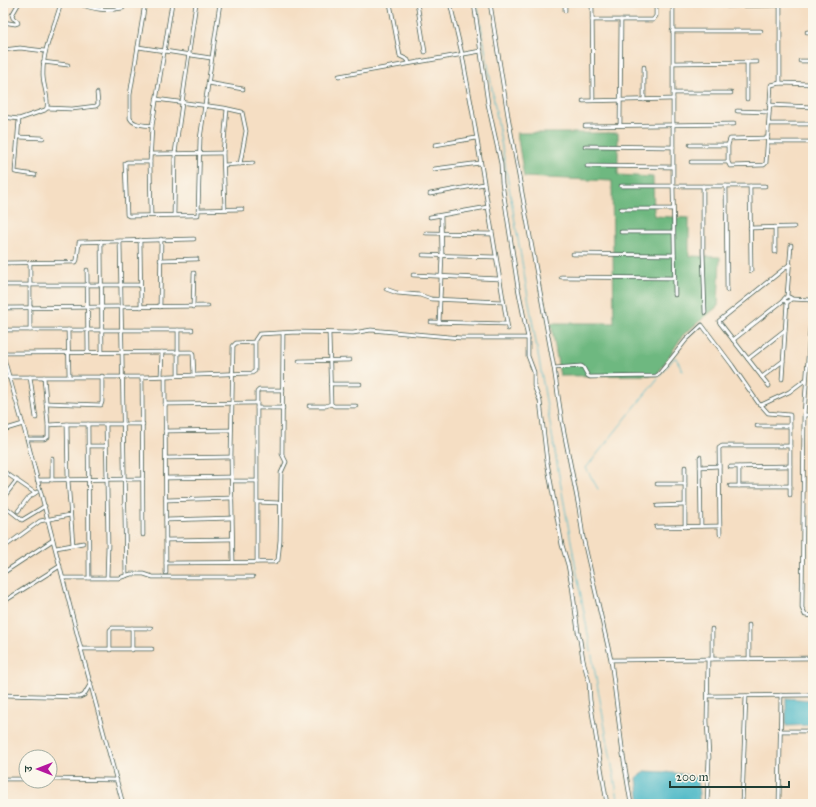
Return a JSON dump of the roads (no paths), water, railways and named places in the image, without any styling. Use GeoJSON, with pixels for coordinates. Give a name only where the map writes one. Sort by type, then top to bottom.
{"type":"FeatureCollection","features":[{"type":"Feature","properties":{"kind":"street"},"geometry":{"type":"LineString","coordinates":[[3,22],[18,23],[12,15],[19,3]]}},
{"type":"Feature","properties":{"kind":"street"},"geometry":{"type":"LineString","coordinates":[[47,108],[43,77],[43,62],[45,51],[62,3]]}},
{"type":"Feature","properties":{"kind":"street"},"geometry":{"type":"LineString","coordinates":[[77,3],[97,10],[122,9],[124,8],[125,3]]}},
{"type":"Feature","properties":{"kind":"street"},"geometry":{"type":"LineString","coordinates":[[145,3],[130,95],[130,118],[132,122],[152,126]]}},
{"type":"Feature","properties":{"kind":"street"},"geometry":{"type":"LineString","coordinates":[[151,215],[150,154],[152,126],[172,3]]}},
{"type":"Feature","properties":{"kind":"street"},"geometry":{"type":"LineString","coordinates":[[174,215],[175,153],[196,3]]}},
{"type":"Feature","properties":{"kind":"street"},"geometry":{"type":"LineString","coordinates":[[150,162],[127,162],[124,164],[126,215],[199,214],[199,153],[204,106],[220,3]]}},
{"type":"Feature","properties":{"kind":"street"},"geometry":{"type":"LineString","coordinates":[[390,3],[400,56],[408,62]]}},
{"type":"Feature","properties":{"kind":"street"},"geometry":{"type":"LineString","coordinates":[[416,3],[425,52]]}},
{"type":"Feature","properties":{"kind":"street"},"geometry":{"type":"LineString","coordinates":[[450,3],[462,54],[508,329]]}},
{"type":"Feature","properties":{"kind":"street"},"geometry":{"type":"LineString","coordinates":[[474,3],[488,104],[500,164],[518,288],[528,338],[528,356],[534,372],[534,386],[540,401],[548,468],[562,545],[572,586],[583,660],[589,682],[590,700],[607,804]]}},
{"type":"Feature","properties":{"kind":"street"},"geometry":{"type":"LineString","coordinates":[[490,3],[508,116],[554,368],[562,422],[579,508],[583,538],[611,660],[631,804]]}},
{"type":"Feature","properties":{"kind":"street"},"geometry":{"type":"LineString","coordinates":[[565,3],[565,11]]}},
{"type":"Feature","properties":{"kind":"street"},"geometry":{"type":"LineString","coordinates":[[592,3],[593,100]]}},
{"type":"Feature","properties":{"kind":"street"},"geometry":{"type":"LineString","coordinates":[[592,20],[654,19],[656,16],[656,3]]}},
{"type":"Feature","properties":{"kind":"street"},"geometry":{"type":"LineString","coordinates":[[673,3],[672,167],[675,295]]}},
{"type":"Feature","properties":{"kind":"street"},"geometry":{"type":"LineString","coordinates":[[727,6],[736,4],[780,4],[780,83]]}},
{"type":"Feature","properties":{"kind":"street"},"geometry":{"type":"LineString","coordinates":[[620,125],[621,20]]}},
{"type":"Feature","properties":{"kind":"street"},"geometry":{"type":"LineString","coordinates":[[672,31],[761,31]]}},
{"type":"Feature","properties":{"kind":"street"},"geometry":{"type":"LineString","coordinates":[[807,32],[813,32]]}},
{"type":"Feature","properties":{"kind":"street"},"geometry":{"type":"LineString","coordinates":[[138,47],[211,58]]}},
{"type":"Feature","properties":{"kind":"street"},"geometry":{"type":"LineString","coordinates":[[3,50],[20,48],[45,51]]}},
{"type":"Feature","properties":{"kind":"street"},"geometry":{"type":"LineString","coordinates":[[339,76],[408,62],[449,58],[481,51]]}},
{"type":"Feature","properties":{"kind":"street"},"geometry":{"type":"LineString","coordinates":[[800,61],[813,61]]}},
{"type":"Feature","properties":{"kind":"street"},"geometry":{"type":"LineString","coordinates":[[43,62],[68,65]]}},
{"type":"Feature","properties":{"kind":"street"},"geometry":{"type":"LineString","coordinates":[[747,62],[747,99]]}},
{"type":"Feature","properties":{"kind":"street"},"geometry":{"type":"LineString","coordinates":[[673,63],[757,62]]}},
{"type":"Feature","properties":{"kind":"street"},"geometry":{"type":"LineString","coordinates":[[644,67],[644,100]]}},
{"type":"Feature","properties":{"kind":"street"},"geometry":{"type":"LineString","coordinates":[[208,82],[243,88]]}},
{"type":"Feature","properties":{"kind":"street"},"geometry":{"type":"LineString","coordinates":[[768,138],[730,139],[728,145],[729,165],[764,165],[766,163],[768,142],[769,124],[769,105],[772,84],[813,84]]}},
{"type":"Feature","properties":{"kind":"street"},"geometry":{"type":"LineString","coordinates":[[3,117],[19,119],[47,108],[72,110],[96,106],[98,104],[97,93]]}},
{"type":"Feature","properties":{"kind":"street"},"geometry":{"type":"LineString","coordinates":[[673,93],[731,93]]}},
{"type":"Feature","properties":{"kind":"street"},"geometry":{"type":"LineString","coordinates":[[156,99],[241,111],[244,120],[245,136],[240,164]]}},
{"type":"Feature","properties":{"kind":"street"},"geometry":{"type":"LineString","coordinates":[[583,100],[673,99]]}},
{"type":"Feature","properties":{"kind":"street"},"geometry":{"type":"LineString","coordinates":[[769,105],[813,107]]}},
{"type":"Feature","properties":{"kind":"street"},"geometry":{"type":"LineString","coordinates":[[225,210],[223,153],[227,109]]}},
{"type":"Feature","properties":{"kind":"street"},"geometry":{"type":"LineString","coordinates":[[737,111],[769,112]]}},
{"type":"Feature","properties":{"kind":"street"},"geometry":{"type":"LineString","coordinates":[[19,119],[15,172],[35,175]]}},
{"type":"Feature","properties":{"kind":"street"},"geometry":{"type":"LineString","coordinates":[[585,126],[734,124]]}},
{"type":"Feature","properties":{"kind":"street"},"geometry":{"type":"LineString","coordinates":[[769,124],[813,124]]}},
{"type":"Feature","properties":{"kind":"street"},"geometry":{"type":"LineString","coordinates":[[18,136],[43,138]]}},
{"type":"Feature","properties":{"kind":"street"},"geometry":{"type":"LineString","coordinates":[[435,145],[476,138]]}},
{"type":"Feature","properties":{"kind":"street"},"geometry":{"type":"LineString","coordinates":[[768,142],[811,142]]}},
{"type":"Feature","properties":{"kind":"street"},"geometry":{"type":"LineString","coordinates":[[690,145],[728,145]]}},
{"type":"Feature","properties":{"kind":"street"},"geometry":{"type":"LineString","coordinates":[[585,146],[673,147]]}},
{"type":"Feature","properties":{"kind":"street"},"geometry":{"type":"LineString","coordinates":[[150,154],[223,153]]}},
{"type":"Feature","properties":{"kind":"street"},"geometry":{"type":"LineString","coordinates":[[691,162],[728,162]]}},
{"type":"Feature","properties":{"kind":"street"},"geometry":{"type":"LineString","coordinates":[[434,169],[480,163]]}},
{"type":"Feature","properties":{"kind":"street"},"geometry":{"type":"LineString","coordinates":[[224,165],[253,164]]}},
{"type":"Feature","properties":{"kind":"street"},"geometry":{"type":"LineString","coordinates":[[586,166],[672,167]]}},
{"type":"Feature","properties":{"kind":"street"},"geometry":{"type":"LineString","coordinates":[[430,194],[484,184]]}},
{"type":"Feature","properties":{"kind":"street"},"geometry":{"type":"LineString","coordinates":[[621,186],[765,186]]}},
{"type":"Feature","properties":{"kind":"street"},"geometry":{"type":"LineString","coordinates":[[703,186],[705,313]]}},
{"type":"Feature","properties":{"kind":"street"},"geometry":{"type":"LineString","coordinates":[[726,186],[727,290]]}},
{"type":"Feature","properties":{"kind":"street"},"geometry":{"type":"LineString","coordinates":[[750,186],[751,271]]}},
{"type":"Feature","properties":{"kind":"street"},"geometry":{"type":"LineString","coordinates":[[430,217],[488,207]]}},
{"type":"Feature","properties":{"kind":"street"},"geometry":{"type":"LineString","coordinates":[[199,210],[242,209]]}},
{"type":"Feature","properties":{"kind":"street"},"geometry":{"type":"LineString","coordinates":[[622,209],[673,209]]}},
{"type":"Feature","properties":{"kind":"street"},"geometry":{"type":"LineString","coordinates":[[439,323],[442,255],[441,216]]}},
{"type":"Feature","properties":{"kind":"street"},"geometry":{"type":"LineString","coordinates":[[775,227],[775,252]]}},
{"type":"Feature","properties":{"kind":"street"},"geometry":{"type":"LineString","coordinates":[[750,228],[794,227]]}},
{"type":"Feature","properties":{"kind":"street"},"geometry":{"type":"LineString","coordinates":[[622,232],[674,232]]}},
{"type":"Feature","properties":{"kind":"street"},"geometry":{"type":"LineString","coordinates":[[426,233],[492,234]]}},
{"type":"Feature","properties":{"kind":"street"},"geometry":{"type":"LineString","coordinates":[[160,307],[161,239]]}},
{"type":"Feature","properties":{"kind":"street"},"geometry":{"type":"LineString","coordinates":[[3,263],[76,262],[78,242],[194,239]]}},
{"type":"Feature","properties":{"kind":"street"},"geometry":{"type":"LineString","coordinates":[[140,240],[141,307]]}},
{"type":"Feature","properties":{"kind":"street"},"geometry":{"type":"LineString","coordinates":[[101,241],[102,352]]}},
{"type":"Feature","properties":{"kind":"street"},"geometry":{"type":"LineString","coordinates":[[120,241],[126,576]]}},
{"type":"Feature","properties":{"kind":"street"},"geometry":{"type":"LineString","coordinates":[[782,379],[785,330],[784,297],[787,296],[791,245]]}},
{"type":"Feature","properties":{"kind":"street"},"geometry":{"type":"LineString","coordinates":[[574,254],[674,255]]}},
{"type":"Feature","properties":{"kind":"street"},"geometry":{"type":"LineString","coordinates":[[423,255],[496,257]]}},
{"type":"Feature","properties":{"kind":"street"},"geometry":{"type":"LineString","coordinates":[[160,260],[197,259]]}},
{"type":"Feature","properties":{"kind":"street"},"geometry":{"type":"LineString","coordinates":[[30,263],[30,330]]}},
{"type":"Feature","properties":{"kind":"street"},"geometry":{"type":"LineString","coordinates":[[769,386],[720,324],[720,320],[790,264]]}},
{"type":"Feature","properties":{"kind":"street"},"geometry":{"type":"LineString","coordinates":[[87,270],[88,352]]}},
{"type":"Feature","properties":{"kind":"street"},"geometry":{"type":"LineString","coordinates":[[193,306],[194,273]]}},
{"type":"Feature","properties":{"kind":"street"},"geometry":{"type":"LineString","coordinates":[[413,275],[500,279]]}},
{"type":"Feature","properties":{"kind":"street"},"geometry":{"type":"LineString","coordinates":[[561,277],[675,278]]}},
{"type":"Feature","properties":{"kind":"street"},"geometry":{"type":"LineString","coordinates":[[3,285],[140,284]]}},
{"type":"Feature","properties":{"kind":"street"},"geometry":{"type":"LineString","coordinates":[[813,287],[811,337],[806,380],[802,479],[802,608],[805,615],[813,616]]}},
{"type":"Feature","properties":{"kind":"street"},"geometry":{"type":"LineString","coordinates":[[386,289],[396,293],[420,295],[431,299],[504,302]]}},
{"type":"Feature","properties":{"kind":"street"},"geometry":{"type":"LineString","coordinates":[[787,296],[791,299]]}},
{"type":"Feature","properties":{"kind":"street"},"geometry":{"type":"LineString","coordinates":[[733,340],[785,301],[789,302],[791,299],[812,300]]}},
{"type":"Feature","properties":{"kind":"street"},"geometry":{"type":"LineString","coordinates":[[3,308],[208,306]]}},
{"type":"Feature","properties":{"kind":"street"},"geometry":{"type":"LineString","coordinates":[[430,322],[507,324]]}},
{"type":"Feature","properties":{"kind":"street"},"geometry":{"type":"LineString","coordinates":[[554,368],[581,366],[588,376],[656,376],[686,340],[702,325],[758,403],[762,405],[768,413],[789,414],[790,495]]}},
{"type":"Feature","properties":{"kind":"street"},"geometry":{"type":"LineString","coordinates":[[3,330],[192,330]]}},
{"type":"Feature","properties":{"kind":"street"},"geometry":{"type":"LineString","coordinates":[[68,330],[68,376]]}},
{"type":"Feature","properties":{"kind":"street"},"geometry":{"type":"LineString","coordinates":[[178,330],[178,376]]}},
{"type":"Feature","properties":{"kind":"street"},"geometry":{"type":"LineString","coordinates":[[3,377],[142,377],[252,373],[255,372],[255,342],[258,334],[353,333],[371,330],[461,338],[528,338]]}},
{"type":"Feature","properties":{"kind":"street"},"geometry":{"type":"LineString","coordinates":[[748,359],[785,330]]}},
{"type":"Feature","properties":{"kind":"street"},"geometry":{"type":"LineString","coordinates":[[166,563],[257,562],[278,560],[280,540],[281,473],[286,462],[282,454],[284,333]]}},
{"type":"Feature","properties":{"kind":"street"},"geometry":{"type":"LineString","coordinates":[[329,333],[331,404]]}},
{"type":"Feature","properties":{"kind":"street"},"geometry":{"type":"LineString","coordinates":[[233,562],[231,457],[233,345],[236,343],[255,342]]}},
{"type":"Feature","properties":{"kind":"street"},"geometry":{"type":"LineString","coordinates":[[160,376],[162,352]]}},
{"type":"Feature","properties":{"kind":"street"},"geometry":{"type":"LineString","coordinates":[[123,804],[81,649],[45,506],[3,354],[190,352],[193,353],[194,375]]}},
{"type":"Feature","properties":{"kind":"street"},"geometry":{"type":"LineString","coordinates":[[299,361],[350,360]]}},
{"type":"Feature","properties":{"kind":"street"},"geometry":{"type":"LineString","coordinates":[[762,377],[783,361]]}},
{"type":"Feature","properties":{"kind":"street"},"geometry":{"type":"LineString","coordinates":[[46,403],[101,405],[102,376]]}},
{"type":"Feature","properties":{"kind":"street"},"geometry":{"type":"LineString","coordinates":[[165,376],[166,573]]}},
{"type":"Feature","properties":{"kind":"street"},"geometry":{"type":"LineString","coordinates":[[30,377],[36,418]]}},
{"type":"Feature","properties":{"kind":"street"},"geometry":{"type":"LineString","coordinates":[[27,439],[47,438],[48,425],[44,377]]}},
{"type":"Feature","properties":{"kind":"street"},"geometry":{"type":"LineString","coordinates":[[142,377],[143,535]]}},
{"type":"Feature","properties":{"kind":"street"},"geometry":{"type":"LineString","coordinates":[[762,405],[789,392],[806,380]]}},
{"type":"Feature","properties":{"kind":"street"},"geometry":{"type":"LineString","coordinates":[[330,384],[360,384]]}},
{"type":"Feature","properties":{"kind":"street"},"geometry":{"type":"LineString","coordinates":[[257,562],[258,390],[283,390]]}},
{"type":"Feature","properties":{"kind":"street"},"geometry":{"type":"LineString","coordinates":[[165,404],[257,403]]}},
{"type":"Feature","properties":{"kind":"street"},"geometry":{"type":"LineString","coordinates":[[309,406],[326,406],[331,404],[334,406],[356,406]]}},
{"type":"Feature","properties":{"kind":"street"},"geometry":{"type":"LineString","coordinates":[[257,408],[283,408]]}},
{"type":"Feature","properties":{"kind":"street"},"geometry":{"type":"LineString","coordinates":[[804,415],[813,415]]}},
{"type":"Feature","properties":{"kind":"street"},"geometry":{"type":"LineString","coordinates":[[3,430],[23,424]]}},
{"type":"Feature","properties":{"kind":"street"},"geometry":{"type":"LineString","coordinates":[[68,424],[68,480],[73,544]]}},
{"type":"Feature","properties":{"kind":"street"},"geometry":{"type":"LineString","coordinates":[[88,424],[89,578]]}},
{"type":"Feature","properties":{"kind":"street"},"geometry":{"type":"LineString","coordinates":[[106,424],[107,578]]}},
{"type":"Feature","properties":{"kind":"street"},"geometry":{"type":"LineString","coordinates":[[48,425],[143,424]]}},
{"type":"Feature","properties":{"kind":"street"},"geometry":{"type":"LineString","coordinates":[[757,426],[790,426]]}},
{"type":"Feature","properties":{"kind":"street"},"geometry":{"type":"LineString","coordinates":[[165,431],[232,430]]}},
{"type":"Feature","properties":{"kind":"street"},"geometry":{"type":"LineString","coordinates":[[88,446],[106,446]]}},
{"type":"Feature","properties":{"kind":"street"},"geometry":{"type":"LineString","coordinates":[[720,534],[719,450],[721,447],[790,446]]}},
{"type":"Feature","properties":{"kind":"street"},"geometry":{"type":"LineString","coordinates":[[166,458],[231,457]]}},
{"type":"Feature","properties":{"kind":"street"},"geometry":{"type":"LineString","coordinates":[[700,457],[701,526]]}},
{"type":"Feature","properties":{"kind":"street"},"geometry":{"type":"LineString","coordinates":[[52,458],[52,480]]}},
{"type":"Feature","properties":{"kind":"street"},"geometry":{"type":"LineString","coordinates":[[700,467],[719,466]]}},
{"type":"Feature","properties":{"kind":"street"},"geometry":{"type":"LineString","coordinates":[[730,467],[790,466]]}},
{"type":"Feature","properties":{"kind":"street"},"geometry":{"type":"LineString","coordinates":[[685,467],[685,526]]}},
{"type":"Feature","properties":{"kind":"street"},"geometry":{"type":"LineString","coordinates":[[739,467],[739,486]]}},
{"type":"Feature","properties":{"kind":"street"},"geometry":{"type":"LineString","coordinates":[[3,471],[35,493]]}},
{"type":"Feature","properties":{"kind":"street"},"geometry":{"type":"LineString","coordinates":[[166,478],[257,481]]}},
{"type":"Feature","properties":{"kind":"street"},"geometry":{"type":"LineString","coordinates":[[37,480],[143,479]]}},
{"type":"Feature","properties":{"kind":"street"},"geometry":{"type":"LineString","coordinates":[[802,479],[813,479],[812,550]]}},
{"type":"Feature","properties":{"kind":"street"},"geometry":{"type":"LineString","coordinates":[[3,498],[17,480]]}},
{"type":"Feature","properties":{"kind":"street"},"geometry":{"type":"LineString","coordinates":[[657,484],[685,484]]}},
{"type":"Feature","properties":{"kind":"street"},"geometry":{"type":"LineString","coordinates":[[730,486],[790,486]]}},
{"type":"Feature","properties":{"kind":"street"},"geometry":{"type":"LineString","coordinates":[[18,511],[28,498],[40,490]]}},
{"type":"Feature","properties":{"kind":"street"},"geometry":{"type":"LineString","coordinates":[[166,500],[232,498]]}},
{"type":"Feature","properties":{"kind":"street"},"geometry":{"type":"LineString","coordinates":[[257,502],[280,503]]}},
{"type":"Feature","properties":{"kind":"street"},"geometry":{"type":"LineString","coordinates":[[657,506],[685,505]]}},
{"type":"Feature","properties":{"kind":"street"},"geometry":{"type":"LineString","coordinates":[[3,506],[22,520],[45,506]]}},
{"type":"Feature","properties":{"kind":"street"},"geometry":{"type":"LineString","coordinates":[[7,545],[40,520],[70,515]]}},
{"type":"Feature","properties":{"kind":"street"},"geometry":{"type":"LineString","coordinates":[[166,520],[232,518]]}},
{"type":"Feature","properties":{"kind":"street"},"geometry":{"type":"LineString","coordinates":[[656,527],[720,526]]}},
{"type":"Feature","properties":{"kind":"street"},"geometry":{"type":"LineString","coordinates":[[166,540],[232,539]]}},
{"type":"Feature","properties":{"kind":"street"},"geometry":{"type":"LineString","coordinates":[[3,573],[54,540]]}},
{"type":"Feature","properties":{"kind":"street"},"geometry":{"type":"LineString","coordinates":[[56,548],[83,543]]}},
{"type":"Feature","properties":{"kind":"street"},"geometry":{"type":"LineString","coordinates":[[3,602],[60,566]]}},
{"type":"Feature","properties":{"kind":"street"},"geometry":{"type":"LineString","coordinates":[[63,578],[121,578],[135,574],[144,574],[152,577],[253,577]]}},
{"type":"Feature","properties":{"kind":"street"},"geometry":{"type":"LineString","coordinates":[[749,625],[750,659]]}},
{"type":"Feature","properties":{"kind":"street"},"geometry":{"type":"LineString","coordinates":[[132,628],[132,650]]}},
{"type":"Feature","properties":{"kind":"street"},"geometry":{"type":"LineString","coordinates":[[110,650],[111,629],[152,628]]}},
{"type":"Feature","properties":{"kind":"street"},"geometry":{"type":"LineString","coordinates":[[712,629],[712,659]]}},
{"type":"Feature","properties":{"kind":"street"},"geometry":{"type":"LineString","coordinates":[[81,649],[152,649]]}},
{"type":"Feature","properties":{"kind":"street"},"geometry":{"type":"LineString","coordinates":[[611,660],[813,658]]}},
{"type":"Feature","properties":{"kind":"street"},"geometry":{"type":"LineString","coordinates":[[707,804],[709,757],[707,721],[708,659]]}},
{"type":"Feature","properties":{"kind":"street"},"geometry":{"type":"LineString","coordinates":[[3,695],[80,697],[84,695],[91,683]]}},
{"type":"Feature","properties":{"kind":"street"},"geometry":{"type":"LineString","coordinates":[[779,804],[781,695]]}},
{"type":"Feature","properties":{"kind":"street"},"geometry":{"type":"LineString","coordinates":[[708,696],[813,695]]}},
{"type":"Feature","properties":{"kind":"street"},"geometry":{"type":"LineString","coordinates":[[742,804],[746,696]]}},
{"type":"Feature","properties":{"kind":"street"},"geometry":{"type":"LineString","coordinates":[[780,731],[813,731]]}},
{"type":"Feature","properties":{"kind":"street"},"geometry":{"type":"LineString","coordinates":[[3,779],[18,779]]}},
{"type":"Feature","properties":{"kind":"street"},"geometry":{"type":"LineString","coordinates":[[58,779],[116,780]]}},
{"type":"Feature","properties":{"kind":"water"},"geometry":{"type":"Polygon","coordinates":[[[786,698],[811,700],[811,725],[786,726],[786,698]]]}},
{"type":"Feature","properties":{"kind":"water"},"geometry":{"type":"Polygon","coordinates":[[[644,771],[678,773],[697,778],[699,804],[640,804],[637,778],[644,771]]]}},
{"type":"Feature","properties":{"kind":"waterway"},"geometry":{"type":"LineString","coordinates":[[477,3],[560,481],[619,804]]}},
{"type":"Feature","properties":{"kind":"waterway"},"geometry":{"type":"LineString","coordinates":[[598,489],[586,468],[674,358],[676,358],[683,371]]}}]}
